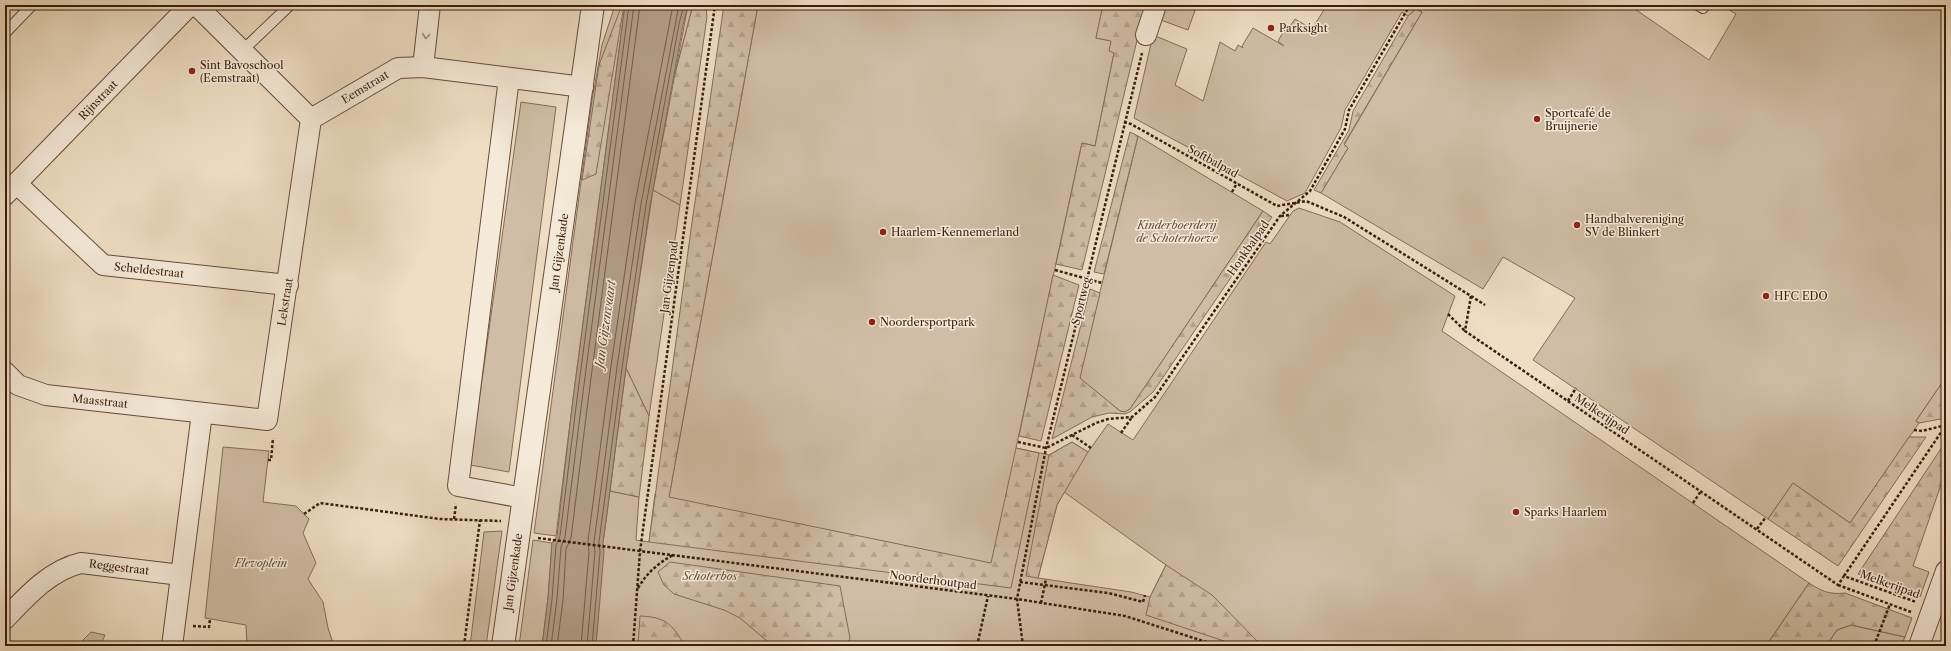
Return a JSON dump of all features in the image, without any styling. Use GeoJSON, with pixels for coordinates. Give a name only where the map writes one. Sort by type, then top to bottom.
{"type":"FeatureCollection","features":[{"type":"Feature","properties":{"kind":"street","name":"Rijnstraat"},"geometry":{"type":"LineString","coordinates":[[11,190],[190,5]]}},
{"type":"Feature","properties":{"kind":"street"},"geometry":{"type":"LineString","coordinates":[[196,5],[311,119]]}},
{"type":"Feature","properties":{"kind":"street"},"geometry":{"type":"LineString","coordinates":[[423,67],[430,5]]}},
{"type":"Feature","properties":{"kind":"street","name":"Jan Gijzenkade"},"geometry":{"type":"LineString","coordinates":[[503,646],[583,87],[593,5]]}},
{"type":"Feature","properties":{"kind":"street"},"geometry":{"type":"LineString","coordinates":[[1146,35],[1156,5]]}},
{"type":"Feature","properties":{"kind":"street","name":"Eemstraat"},"geometry":{"type":"LineString","coordinates":[[311,119],[398,68],[423,67],[583,87]]}},
{"type":"Feature","properties":{"kind":"street"},"geometry":{"type":"LineString","coordinates":[[509,78],[458,486],[524,498]]}},
{"type":"Feature","properties":{"kind":"street","name":"Lekstraat"},"geometry":{"type":"LineString","coordinates":[[267,420],[288,285],[311,119]]}},
{"type":"Feature","properties":{"kind":"street","name":"Scheldestraat"},"geometry":{"type":"LineString","coordinates":[[11,190],[103,265],[288,285]]}},
{"type":"Feature","properties":{"kind":"street","name":"Maasstraat"},"geometry":{"type":"LineString","coordinates":[[9,384],[46,395],[202,413]]}},
{"type":"Feature","properties":{"kind":"street"},"geometry":{"type":"LineString","coordinates":[[172,646],[202,413],[267,420]]}},
{"type":"Feature","properties":{"kind":"street","name":"Reggestraat"},"geometry":{"type":"LineString","coordinates":[[5,619],[30,592],[69,566],[81,563],[181,575]]}},
{"type":"Feature","properties":{"kind":"street"},"geometry":{"type":"LineString","coordinates":[[1919,646],[1946,571]]}},
{"type":"Feature","properties":{"kind":"lane"},"geometry":{"type":"LineString","coordinates":[[5,33],[32,5]]}},
{"type":"Feature","properties":{"kind":"lane"},"geometry":{"type":"LineString","coordinates":[[242,51],[290,5]]}},
{"type":"Feature","properties":{"kind":"lane"},"geometry":{"type":"LineString","coordinates":[[1698,5],[1703,8],[1705,5]]}},
{"type":"Feature","properties":{"kind":"path","name":"Jan Gijzenpad"},"geometry":{"type":"LineString","coordinates":[[633,646],[640,551],[714,5]]}},
{"type":"Feature","properties":{"kind":"path","name":"Honkbalpad"},"geometry":{"type":"LineString","coordinates":[[1121,433],[1132,417],[1155,397],[1280,216],[1310,191],[1345,129],[1349,110],[1408,10],[1400,5]]}},
{"type":"Feature","properties":{"kind":"path","name":"Sportweg"},"geometry":{"type":"LineString","coordinates":[[1023,646],[1017,599],[1046,448],[1146,35]]}},
{"type":"Feature","properties":{"kind":"path","name":"Softbalpad"},"geometry":{"type":"LineString","coordinates":[[1124,122],[1132,124],[1277,206],[1295,203]]}},
{"type":"Feature","properties":{"kind":"path"},"geometry":{"type":"LineString","coordinates":[[1232,192],[1237,183]]}},
{"type":"Feature","properties":{"kind":"path"},"geometry":{"type":"LineString","coordinates":[[1295,203],[1306,201],[1344,217],[1485,305]]}},
{"type":"Feature","properties":{"kind":"path"},"geometry":{"type":"LineString","coordinates":[[1280,216],[1290,215]]}},
{"type":"Feature","properties":{"kind":"path"},"geometry":{"type":"LineString","coordinates":[[1055,270],[1102,283]]}},
{"type":"Feature","properties":{"kind":"path"},"geometry":{"type":"LineString","coordinates":[[1465,330],[1471,296]]}},
{"type":"Feature","properties":{"kind":"path","name":"Melkerijpad"},"geometry":{"type":"LineString","coordinates":[[1448,314],[1465,330],[1838,585],[1844,576],[1931,613]]}},
{"type":"Feature","properties":{"kind":"path"},"geometry":{"type":"LineString","coordinates":[[1568,401],[1576,388]]}},
{"type":"Feature","properties":{"kind":"path"},"geometry":{"type":"LineString","coordinates":[[1018,442],[1046,448],[1108,419],[1132,417]]}},
{"type":"Feature","properties":{"kind":"path"},"geometry":{"type":"LineString","coordinates":[[267,420],[274,432],[271,460],[268,460]]}},
{"type":"Feature","properties":{"kind":"path"},"geometry":{"type":"LineString","coordinates":[[1914,430],[1922,432],[1946,425]]}},
{"type":"Feature","properties":{"kind":"path"},"geometry":{"type":"LineString","coordinates":[[1844,576],[1946,425]]}},
{"type":"Feature","properties":{"kind":"path"},"geometry":{"type":"LineString","coordinates":[[1072,435],[1091,448]]}},
{"type":"Feature","properties":{"kind":"path"},"geometry":{"type":"LineString","coordinates":[[1692,503],[1701,491]]}},
{"type":"Feature","properties":{"kind":"path"},"geometry":{"type":"LineString","coordinates":[[304,514],[320,503],[440,519],[521,522]]}},
{"type":"Feature","properties":{"kind":"path"},"geometry":{"type":"LineString","coordinates":[[1757,530],[1766,517]]}},
{"type":"Feature","properties":{"kind":"path"},"geometry":{"type":"LineString","coordinates":[[464,646],[480,520]]}},
{"type":"Feature","properties":{"kind":"path","name":"Noorderhoutpad"},"geometry":{"type":"LineString","coordinates":[[544,539],[1017,599],[1125,616],[1219,646]]}},
{"type":"Feature","properties":{"kind":"path"},"geometry":{"type":"LineString","coordinates":[[637,589],[659,562],[673,555]]}},
{"type":"Feature","properties":{"kind":"path"},"geometry":{"type":"LineString","coordinates":[[1041,603],[1046,579]]}},
{"type":"Feature","properties":{"kind":"path"},"geometry":{"type":"LineString","coordinates":[[1020,582],[1108,594],[1143,602],[1145,595]]}},
{"type":"Feature","properties":{"kind":"path"},"geometry":{"type":"LineString","coordinates":[[1838,585],[1890,604],[1931,613]]}},
{"type":"Feature","properties":{"kind":"path"},"geometry":{"type":"LineString","coordinates":[[977,646],[988,596]]}},
{"type":"Feature","properties":{"kind":"path"},"geometry":{"type":"LineString","coordinates":[[1874,646],[1890,604]]}},
{"type":"Feature","properties":{"kind":"green space"},"geometry":{"type":"Polygon","coordinates":[[[615,5],[625,5],[556,536],[534,533],[592,100],[602,45],[615,5]]]}},
{"type":"Feature","properties":{"kind":"green space"},"geometry":{"type":"Polygon","coordinates":[[[622,5],[624,5],[596,174],[582,180],[599,65],[622,5]]]}},
{"type":"Feature","properties":{"kind":"green space"},"geometry":{"type":"Polygon","coordinates":[[[688,5],[693,5],[675,74],[688,5]]]}},
{"type":"Feature","properties":{"kind":"green space"},"geometry":{"type":"Polygon","coordinates":[[[693,5],[706,5],[707,17],[680,205],[653,190],[675,74],[693,5]]]}},
{"type":"Feature","properties":{"kind":"green space"},"geometry":{"type":"Polygon","coordinates":[[[724,5],[758,5],[669,497],[991,563],[1016,448],[1039,453],[1011,588],[649,542],[692,222],[724,5]]]}},
{"type":"Feature","properties":{"kind":"green space","name":"Noordersportpark"},"geometry":{"type":"Polygon","coordinates":[[[758,5],[1103,5],[1096,38],[1112,41],[1114,53],[1095,146],[1082,143],[1016,448],[1049,455],[1072,442],[1088,452],[1108,424],[1133,440],[1266,242],[1270,244],[1293,211],[1299,208],[1340,222],[1455,296],[1442,331],[1809,583],[1766,646],[568,646],[604,536],[610,491],[639,497],[636,540],[649,542],[655,494],[669,497],[758,5]],[[1064,492],[1057,505],[1038,578],[1131,592],[1150,597],[1166,565],[1064,492]]]}},
{"type":"Feature","properties":{"kind":"green space"},"geometry":{"type":"Polygon","coordinates":[[[1103,5],[1148,5],[1139,32],[1082,270],[1056,264],[1082,143],[1095,146],[1114,53],[1109,51],[1111,41],[1096,38],[1103,5]]]}},
{"type":"Feature","properties":{"kind":"green space"},"geometry":{"type":"Polygon","coordinates":[[[1162,5],[1197,5],[1188,30],[1158,19],[1162,5]]]}},
{"type":"Feature","properties":{"kind":"green space"},"geometry":{"type":"Polygon","coordinates":[[[1327,5],[1629,5],[1709,60],[1736,14],[1721,5],[1946,5],[1946,377],[1916,421],[1919,423],[1850,523],[1793,483],[1768,519],[1533,360],[1575,298],[1503,257],[1483,289],[1321,193],[1348,148],[1344,145],[1422,12],[1416,9],[1408,16],[1402,12],[1345,110],[1341,128],[1305,193],[1287,201],[1134,118],[1153,35],[1187,49],[1175,85],[1203,101],[1220,42],[1235,51],[1238,45],[1243,48],[1242,46],[1253,28],[1284,46],[1278,41],[1285,29],[1291,33],[1288,29],[1295,19],[1312,29],[1327,5]]]}},
{"type":"Feature","properties":{"kind":"green space"},"geometry":{"type":"Polygon","coordinates":[[[1416,9],[1422,12],[1344,144],[1348,148],[1321,193],[1314,190],[1349,130],[1353,111],[1408,16],[1416,9]]]}},
{"type":"Feature","properties":{"kind":"green space"},"geometry":{"type":"Polygon","coordinates":[[[521,102],[556,107],[509,472],[470,465],[521,102]]]}},
{"type":"Feature","properties":{"kind":"green space"},"geometry":{"type":"Polygon","coordinates":[[[1130,132],[1138,136],[1104,274],[1094,272],[1130,132]]]}},
{"type":"Feature","properties":{"kind":"green space","name":"Kinderboerderij de Schoterhoeve"},"geometry":{"type":"Polygon","coordinates":[[[1138,136],[1263,211],[1130,409],[1125,412],[1120,411],[1084,382],[1080,378],[1080,374],[1138,136]]]}},
{"type":"Feature","properties":{"kind":"green space"},"geometry":{"type":"Polygon","coordinates":[[[653,190],[680,205],[649,416],[626,368],[653,190]]]}},
{"type":"Feature","properties":{"kind":"green space"},"geometry":{"type":"Polygon","coordinates":[[[1263,211],[1272,217],[1153,392],[1130,412],[1125,414],[1109,413],[1092,417],[1052,439],[1090,289],[1100,293],[1080,378],[1120,411],[1125,412],[1130,409],[1263,211]]]}},
{"type":"Feature","properties":{"kind":"green space"},"geometry":{"type":"Polygon","coordinates":[[[1053,275],[1079,285],[1041,441],[1019,436],[1053,275]]]}},
{"type":"Feature","properties":{"kind":"green space"},"geometry":{"type":"Polygon","coordinates":[[[626,368],[649,416],[639,497],[610,491],[626,368]]]}},
{"type":"Feature","properties":{"kind":"green space"},"geometry":{"type":"Polygon","coordinates":[[[1946,377],[1946,418],[1919,423],[1916,421],[1946,377]]]}},
{"type":"Feature","properties":{"kind":"green space"},"geometry":{"type":"Polygon","coordinates":[[[1909,437],[1926,437],[1838,566],[1768,519],[1793,483],[1850,523],[1909,437]]]}},
{"type":"Feature","properties":{"kind":"green space"},"geometry":{"type":"Polygon","coordinates":[[[1946,441],[1946,470],[1913,566],[1929,572],[1920,597],[1858,574],[1946,441]]]}},
{"type":"Feature","properties":{"kind":"green space"},"geometry":{"type":"Polygon","coordinates":[[[1072,442],[1088,452],[1057,505],[1038,578],[1026,576],[1049,455],[1072,442]]]}},
{"type":"Feature","properties":{"kind":"green space","name":"Flevoplein"},"geometry":{"type":"Polygon","coordinates":[[[223,447],[269,451],[263,502],[296,506],[309,519],[303,533],[316,563],[308,579],[323,602],[328,628],[334,646],[247,646],[246,625],[205,618],[223,447]]]}},
{"type":"Feature","properties":{"kind":"green space"},"geometry":{"type":"Polygon","coordinates":[[[502,531],[486,646],[470,646],[484,532],[502,531]]]}},
{"type":"Feature","properties":{"kind":"green space"},"geometry":{"type":"Polygon","coordinates":[[[533,540],[552,543],[548,598],[542,646],[519,646],[533,540]]]}},
{"type":"Feature","properties":{"kind":"green space","name":"Schoterbos"},"geometry":{"type":"Polygon","coordinates":[[[670,562],[840,586],[850,638],[846,646],[773,646],[740,618],[724,610],[674,594],[664,585],[658,572],[670,562]]]}},
{"type":"Feature","properties":{"kind":"green space"},"geometry":{"type":"Polygon","coordinates":[[[1166,565],[1212,595],[1262,646],[1239,646],[1146,615],[1150,597],[1166,565]]]}},
{"type":"Feature","properties":{"kind":"green space"},"geometry":{"type":"Polygon","coordinates":[[[1809,583],[1826,592],[1845,593],[1912,618],[1905,637],[1851,625],[1837,630],[1826,646],[1766,646],[1809,583]]]}},
{"type":"Feature","properties":{"kind":"green space"},"geometry":{"type":"Polygon","coordinates":[[[640,616],[656,618],[667,623],[676,632],[685,646],[638,646],[640,616]]]}},
{"type":"Feature","properties":{"kind":"green space"},"geometry":{"type":"Polygon","coordinates":[[[1851,625],[1905,637],[1901,646],[1826,646],[1837,630],[1851,625]]]}},
{"type":"Feature","properties":{"kind":"green space"},"geometry":{"type":"Polygon","coordinates":[[[91,632],[105,635],[100,646],[77,646],[91,632]]]}},
{"type":"Feature","properties":{"kind":"water","name":"Jan Gijzenvaart"},"geometry":{"type":"Polygon","coordinates":[[[625,5],[688,5],[650,206],[626,368],[603,543],[604,552],[596,646],[542,646],[548,598],[552,543],[557,536],[573,399],[625,5]]]}},
{"type":"Feature","properties":{"kind":"place","name":"Parksight"},"geometry":{"type":"Point","coordinates":[1271,28]}},
{"type":"Feature","properties":{"kind":"place","name":"Sint Bavoschool (Eemstraat)"},"geometry":{"type":"Point","coordinates":[192,71]}},
{"type":"Feature","properties":{"kind":"place","name":"Sportcafé de Bruijnerie"},"geometry":{"type":"Point","coordinates":[1537,119]}},
{"type":"Feature","properties":{"kind":"place","name":"Handbalvereniging SV de Blinkert"},"geometry":{"type":"Point","coordinates":[1577,225]}},
{"type":"Feature","properties":{"kind":"place","name":"Haarlem-Kennemerland"},"geometry":{"type":"Point","coordinates":[883,232]}},
{"type":"Feature","properties":{"kind":"place","name":"HFC EDO"},"geometry":{"type":"Point","coordinates":[1766,296]}},
{"type":"Feature","properties":{"kind":"place","name":"Noordersportpark"},"geometry":{"type":"Point","coordinates":[872,322]}},
{"type":"Feature","properties":{"kind":"place","name":"Sparks Haarlem"},"geometry":{"type":"Point","coordinates":[1516,512]}}]}
